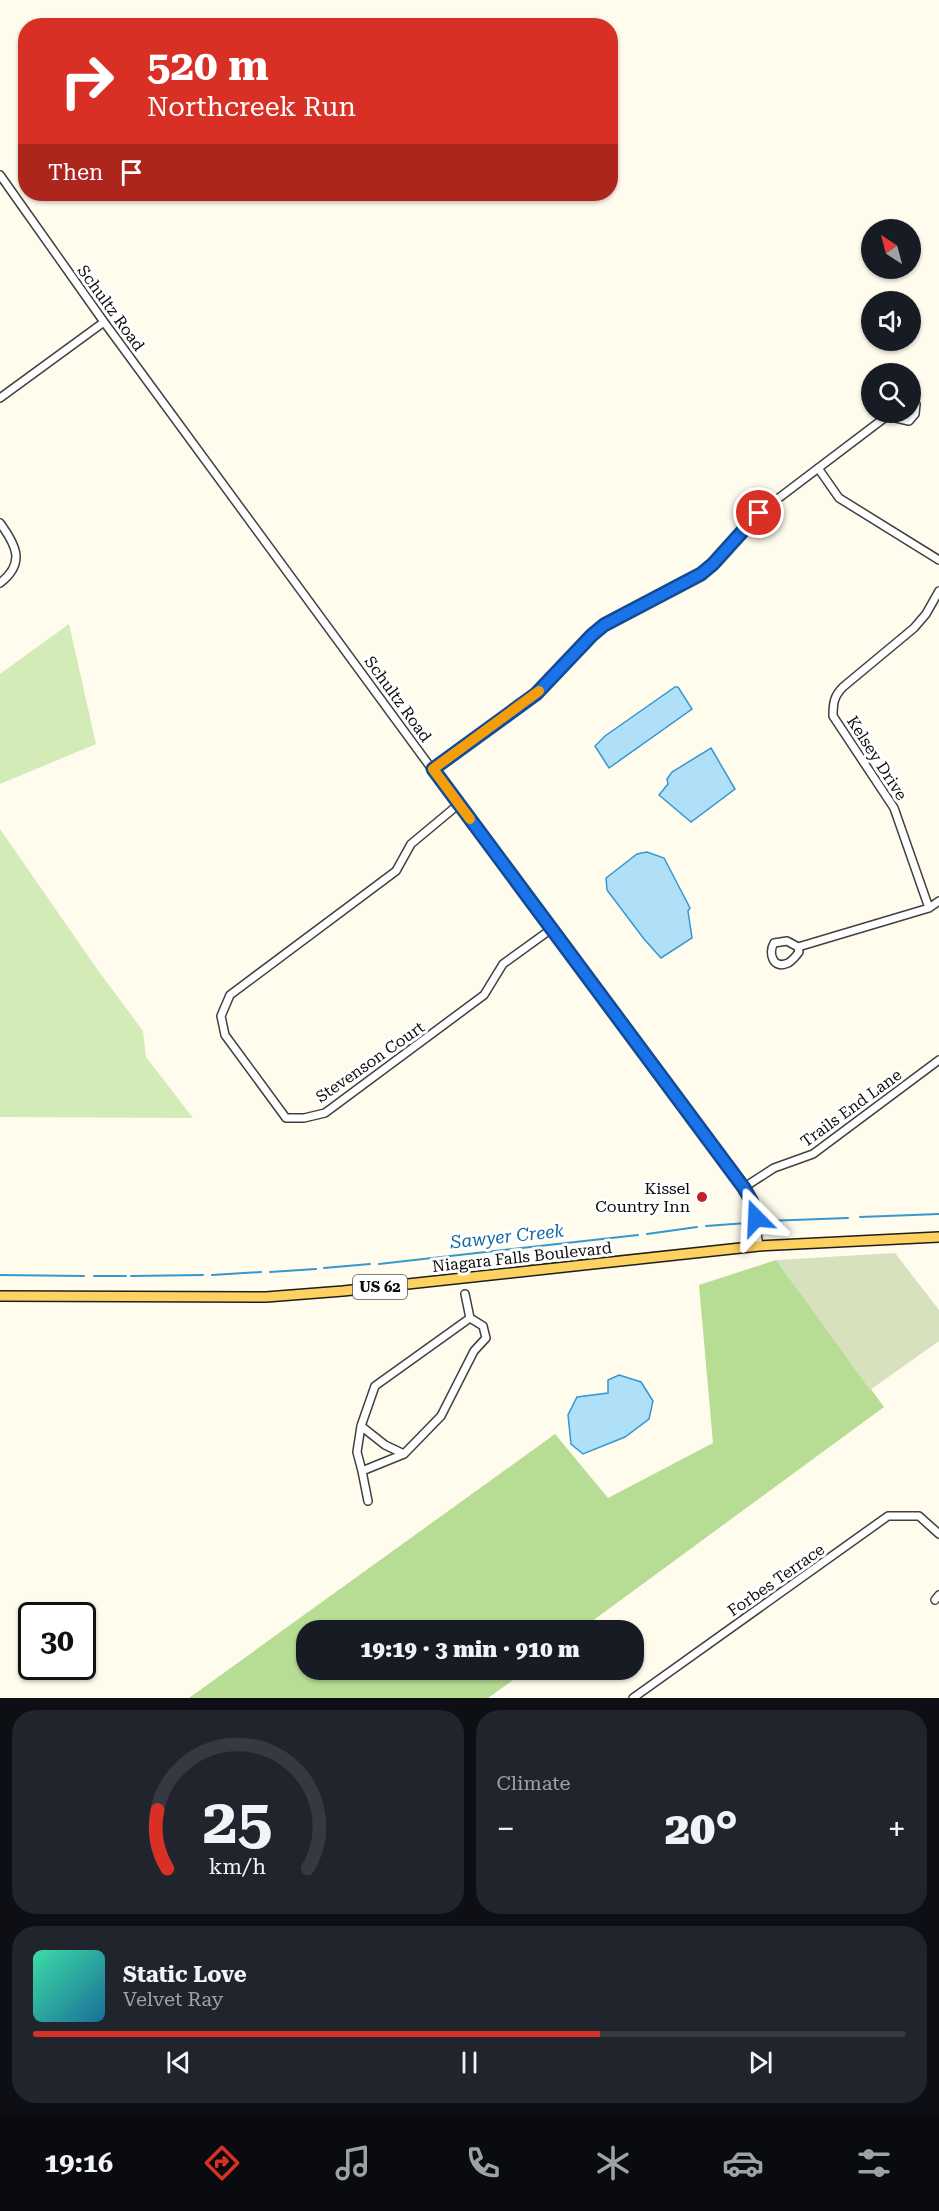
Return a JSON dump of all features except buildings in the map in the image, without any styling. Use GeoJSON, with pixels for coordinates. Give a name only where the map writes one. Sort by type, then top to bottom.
{"type":"FeatureCollection","features":[{"type":"Feature","properties":{"kind":"main road","name":"Niagara Falls Boulevard"},"geometry":{"type":"LineString","coordinates":[[0,1296],[266,1297],[343,1292],[759,1246],[939,1237]]}},
{"type":"Feature","properties":{"kind":"street","name":"Schultz Road"},"geometry":{"type":"LineString","coordinates":[[0,175],[18,200]]}},
{"type":"Feature","properties":{"kind":"street","name":"Schultz Road"},"geometry":{"type":"LineString","coordinates":[[18,201],[104,322],[550,930],[744,1188],[752,1202],[759,1246]]}},
{"type":"Feature","properties":{"kind":"street"},"geometry":{"type":"LineString","coordinates":[[0,398],[104,322]]}},
{"type":"Feature","properties":{"kind":"street"},"geometry":{"type":"LineString","coordinates":[[433,769],[536,694],[604,625],[701,574],[713,564],[759,513],[876,423]]}},
{"type":"Feature","properties":{"kind":"street"},"geometry":{"type":"LineString","coordinates":[[818,468],[839,498],[939,560]]}},
{"type":"Feature","properties":{"kind":"street"},"geometry":{"type":"LineString","coordinates":[[0,523],[14,543],[16,554],[11,575],[0,583]]}},
{"type":"Feature","properties":{"kind":"street","name":"Kelsey Drive"},"geometry":{"type":"LineString","coordinates":[[929,908],[894,808],[833,716],[832,705],[835,695],[843,687],[915,628],[939,591]]}},
{"type":"Feature","properties":{"kind":"street","name":"Stevenson Court"},"geometry":{"type":"LineString","coordinates":[[459,804],[411,844],[396,871],[230,995],[221,1016],[225,1035],[286,1118],[304,1118],[325,1113],[484,995],[503,964],[550,930]]}},
{"type":"Feature","properties":{"kind":"street"},"geometry":{"type":"LineString","coordinates":[[798,946],[929,908],[939,901]]}},
{"type":"Feature","properties":{"kind":"street","name":"Trails End Lane"},"geometry":{"type":"LineString","coordinates":[[744,1188],[774,1168],[804,1158],[822,1148],[939,1060]]}},
{"type":"Feature","properties":{"kind":"street"},"geometry":{"type":"LineString","coordinates":[[362,1471],[404,1454],[441,1416],[474,1351],[486,1338],[483,1326],[470,1318],[465,1294]]}},
{"type":"Feature","properties":{"kind":"street"},"geometry":{"type":"LineString","coordinates":[[368,1501],[357,1452],[361,1426],[375,1386],[470,1318]]}},
{"type":"Feature","properties":{"kind":"street"},"geometry":{"type":"LineString","coordinates":[[361,1426],[385,1445],[404,1454]]}},
{"type":"Feature","properties":{"kind":"street","name":"Forbes Terrace"},"geometry":{"type":"LineString","coordinates":[[633,1698],[888,1516],[919,1516],[939,1534]]}},
{"type":"Feature","properties":{"kind":"green space"},"geometry":{"type":"Polygon","coordinates":[[[69,624],[96,744],[0,784],[0,674],[69,624]]]}},
{"type":"Feature","properties":{"kind":"green space"},"geometry":{"type":"Polygon","coordinates":[[[0,829],[143,1031],[146,1057],[193,1118],[0,1117],[0,829]]]}},
{"type":"Feature","properties":{"kind":"green space"},"geometry":{"type":"Polygon","coordinates":[[[895,1253],[939,1310],[939,1341],[870,1390],[776,1260],[895,1253]]]}},
{"type":"Feature","properties":{"kind":"green space"},"geometry":{"type":"Polygon","coordinates":[[[776,1260],[884,1407],[594,1620],[297,1620],[555,1434],[608,1498],[713,1443],[699,1285],[776,1260]]]}},
{"type":"Feature","properties":{"kind":"green space"},"geometry":{"type":"Polygon","coordinates":[[[296,1621],[296,1680],[513,1680],[488,1698],[189,1698],[296,1621]]]}},
{"type":"Feature","properties":{"kind":"water"},"geometry":{"type":"Polygon","coordinates":[[[678,687],[692,709],[609,768],[595,746],[605,736],[678,687]]]}},
{"type":"Feature","properties":{"kind":"water"},"geometry":{"type":"Polygon","coordinates":[[[711,748],[735,789],[691,822],[659,795],[668,784],[667,779],[672,772],[711,748]]]}},
{"type":"Feature","properties":{"kind":"water"},"geometry":{"type":"Polygon","coordinates":[[[647,852],[664,858],[690,908],[688,911],[692,938],[661,958],[607,890],[606,878],[637,854],[647,852]]]}},
{"type":"Feature","properties":{"kind":"water"},"geometry":{"type":"Polygon","coordinates":[[[619,1375],[641,1382],[653,1401],[649,1419],[625,1437],[583,1454],[571,1444],[568,1415],[577,1397],[608,1393],[608,1380],[619,1375]]]}},
{"type":"Feature","properties":{"kind":"waterway","name":"Sawyer Creek"},"geometry":{"type":"LineString","coordinates":[[860,1217],[939,1214]]}},
{"type":"Feature","properties":{"kind":"waterway","name":"Sawyer Creek"},"geometry":{"type":"LineString","coordinates":[[766,1221],[848,1218]]}},
{"type":"Feature","properties":{"kind":"waterway","name":"Sawyer Creek"},"geometry":{"type":"LineString","coordinates":[[706,1226],[747,1223]]}},
{"type":"Feature","properties":{"kind":"waterway","name":"Sawyer Creek"},"geometry":{"type":"LineString","coordinates":[[647,1234],[697,1227]]}},
{"type":"Feature","properties":{"kind":"waterway","name":"Sawyer Creek"},"geometry":{"type":"LineString","coordinates":[[379,1264],[638,1235]]}},
{"type":"Feature","properties":{"kind":"waterway","name":"Sawyer Creek"},"geometry":{"type":"LineString","coordinates":[[324,1268],[370,1264]]}},
{"type":"Feature","properties":{"kind":"waterway","name":"Sawyer Creek"},"geometry":{"type":"LineString","coordinates":[[270,1272],[316,1269]]}},
{"type":"Feature","properties":{"kind":"waterway","name":"Sawyer Creek"},"geometry":{"type":"LineString","coordinates":[[212,1275],[261,1272]]}},
{"type":"Feature","properties":{"kind":"waterway","name":"Sawyer Creek"},"geometry":{"type":"LineString","coordinates":[[0,1275],[84,1276]]}},
{"type":"Feature","properties":{"kind":"waterway","name":"Sawyer Creek"},"geometry":{"type":"LineString","coordinates":[[131,1276],[203,1275]]}},
{"type":"Feature","properties":{"kind":"waterway","name":"Sawyer Creek"},"geometry":{"type":"LineString","coordinates":[[94,1276],[126,1276]]}},
{"type":"Feature","properties":{"kind":"slow traffic"},"geometry":{"type":"LineString","coordinates":[[470,819],[433,769],[539,691]]}},
{"type":"Feature","properties":{"kind":"place","name":"Kissel Country Inn"},"geometry":{"type":"Point","coordinates":[702,1197]}},
{"type":"Feature","properties":{"kind":"route"},"geometry":{"type":"LineString","coordinates":[[756,1218],[752,1202],[744,1188],[550,930],[433,769],[536,694],[604,625],[701,574],[713,564],[759,513]]}}]}
